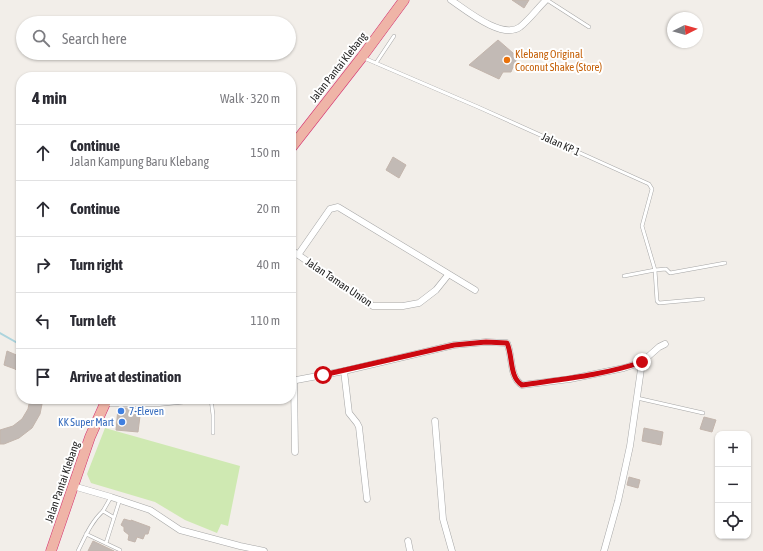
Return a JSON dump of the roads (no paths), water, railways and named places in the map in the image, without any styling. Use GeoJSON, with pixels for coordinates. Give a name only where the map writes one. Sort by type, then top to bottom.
{"type":"FeatureCollection","features":[{"type":"Feature","properties":{"kind":"highway","name":"Jalan Pantai Klebang"},"geometry":{"type":"LineString","coordinates":[[296,142],[404,0]]}},
{"type":"Feature","properties":{"kind":"highway","name":"Jalan Pantai Klebang"},"geometry":{"type":"LineString","coordinates":[[51,551],[90,437],[105,404]]}},
{"type":"Feature","properties":{"kind":"street"},"geometry":{"type":"LineString","coordinates":[[451,0],[488,24],[504,30],[512,30],[519,27],[546,0]]}},
{"type":"Feature","properties":{"kind":"street"},"geometry":{"type":"LineString","coordinates":[[298,255],[330,209],[338,207],[475,290]]}},
{"type":"Feature","properties":{"kind":"street","name":"Jalan Taman Union"},"geometry":{"type":"LineString","coordinates":[[298,255],[373,306],[403,306],[419,303],[436,290],[448,275]]}},
{"type":"Feature","properties":{"kind":"street"},"geometry":{"type":"LineString","coordinates":[[296,379],[344,371],[454,345],[486,342],[507,343],[510,349],[514,374],[518,382],[522,385],[616,370],[642,362],[659,347],[665,344]]}},
{"type":"Feature","properties":{"kind":"street"},"geometry":{"type":"LineString","coordinates":[[604,551],[618,501],[630,446],[642,362]]}},
{"type":"Feature","properties":{"kind":"street"},"geometry":{"type":"LineString","coordinates":[[344,371],[350,413],[359,427],[367,499]]}},
{"type":"Feature","properties":{"kind":"street"},"geometry":{"type":"LineString","coordinates":[[294,404],[295,452]]}},
{"type":"Feature","properties":{"kind":"street"},"geometry":{"type":"LineString","coordinates":[[435,421],[443,519],[452,551]]}},
{"type":"Feature","properties":{"kind":"street"},"geometry":{"type":"LineString","coordinates":[[73,486],[120,499],[150,510],[180,530],[264,551]]}},
{"type":"Feature","properties":{"kind":"street"},"geometry":{"type":"LineString","coordinates":[[408,541],[410,551]]}},
{"type":"Feature","properties":{"kind":"lane"},"geometry":{"type":"LineString","coordinates":[[546,0],[589,28]]}},
{"type":"Feature","properties":{"kind":"lane"},"geometry":{"type":"LineString","coordinates":[[376,63],[394,36]]}},
{"type":"Feature","properties":{"kind":"lane","name":"Jalan KP 1"},"geometry":{"type":"LineString","coordinates":[[362,57],[478,107],[649,184],[652,189],[642,226],[655,270],[657,301],[659,303],[703,299]]}},
{"type":"Feature","properties":{"kind":"lane"},"geometry":{"type":"LineString","coordinates":[[624,276],[655,270],[666,270],[670,273],[725,263]]}},
{"type":"Feature","properties":{"kind":"lane"},"geometry":{"type":"LineString","coordinates":[[637,398],[703,413]]}},
{"type":"Feature","properties":{"kind":"lane"},"geometry":{"type":"LineString","coordinates":[[212,404],[213,433]]}},
{"type":"Feature","properties":{"kind":"lane"},"geometry":{"type":"LineString","coordinates":[[78,551],[96,517],[103,512],[111,497]]}},
{"type":"Feature","properties":{"kind":"lane"},"geometry":{"type":"LineString","coordinates":[[106,543],[113,517],[120,499]]}},
{"type":"Feature","properties":{"kind":"lane"},"geometry":{"type":"LineString","coordinates":[[103,512],[113,517]]}},
{"type":"Feature","properties":{"kind":"lane"},"geometry":{"type":"LineString","coordinates":[[86,534],[120,550]]}},
{"type":"Feature","properties":{"kind":"waterway"},"geometry":{"type":"LineString","coordinates":[[0,333],[16,342]]}},
{"type":"Feature","properties":{"kind":"place","name":"Klebang Original Coconut Shake (Store)"},"geometry":{"type":"Point","coordinates":[507,60]}},
{"type":"Feature","properties":{"kind":"place","name":"7-Eleven"},"geometry":{"type":"Point","coordinates":[121,411]}},
{"type":"Feature","properties":{"kind":"place","name":"KK Super Mart"},"geometry":{"type":"Point","coordinates":[122,422]}}]}
